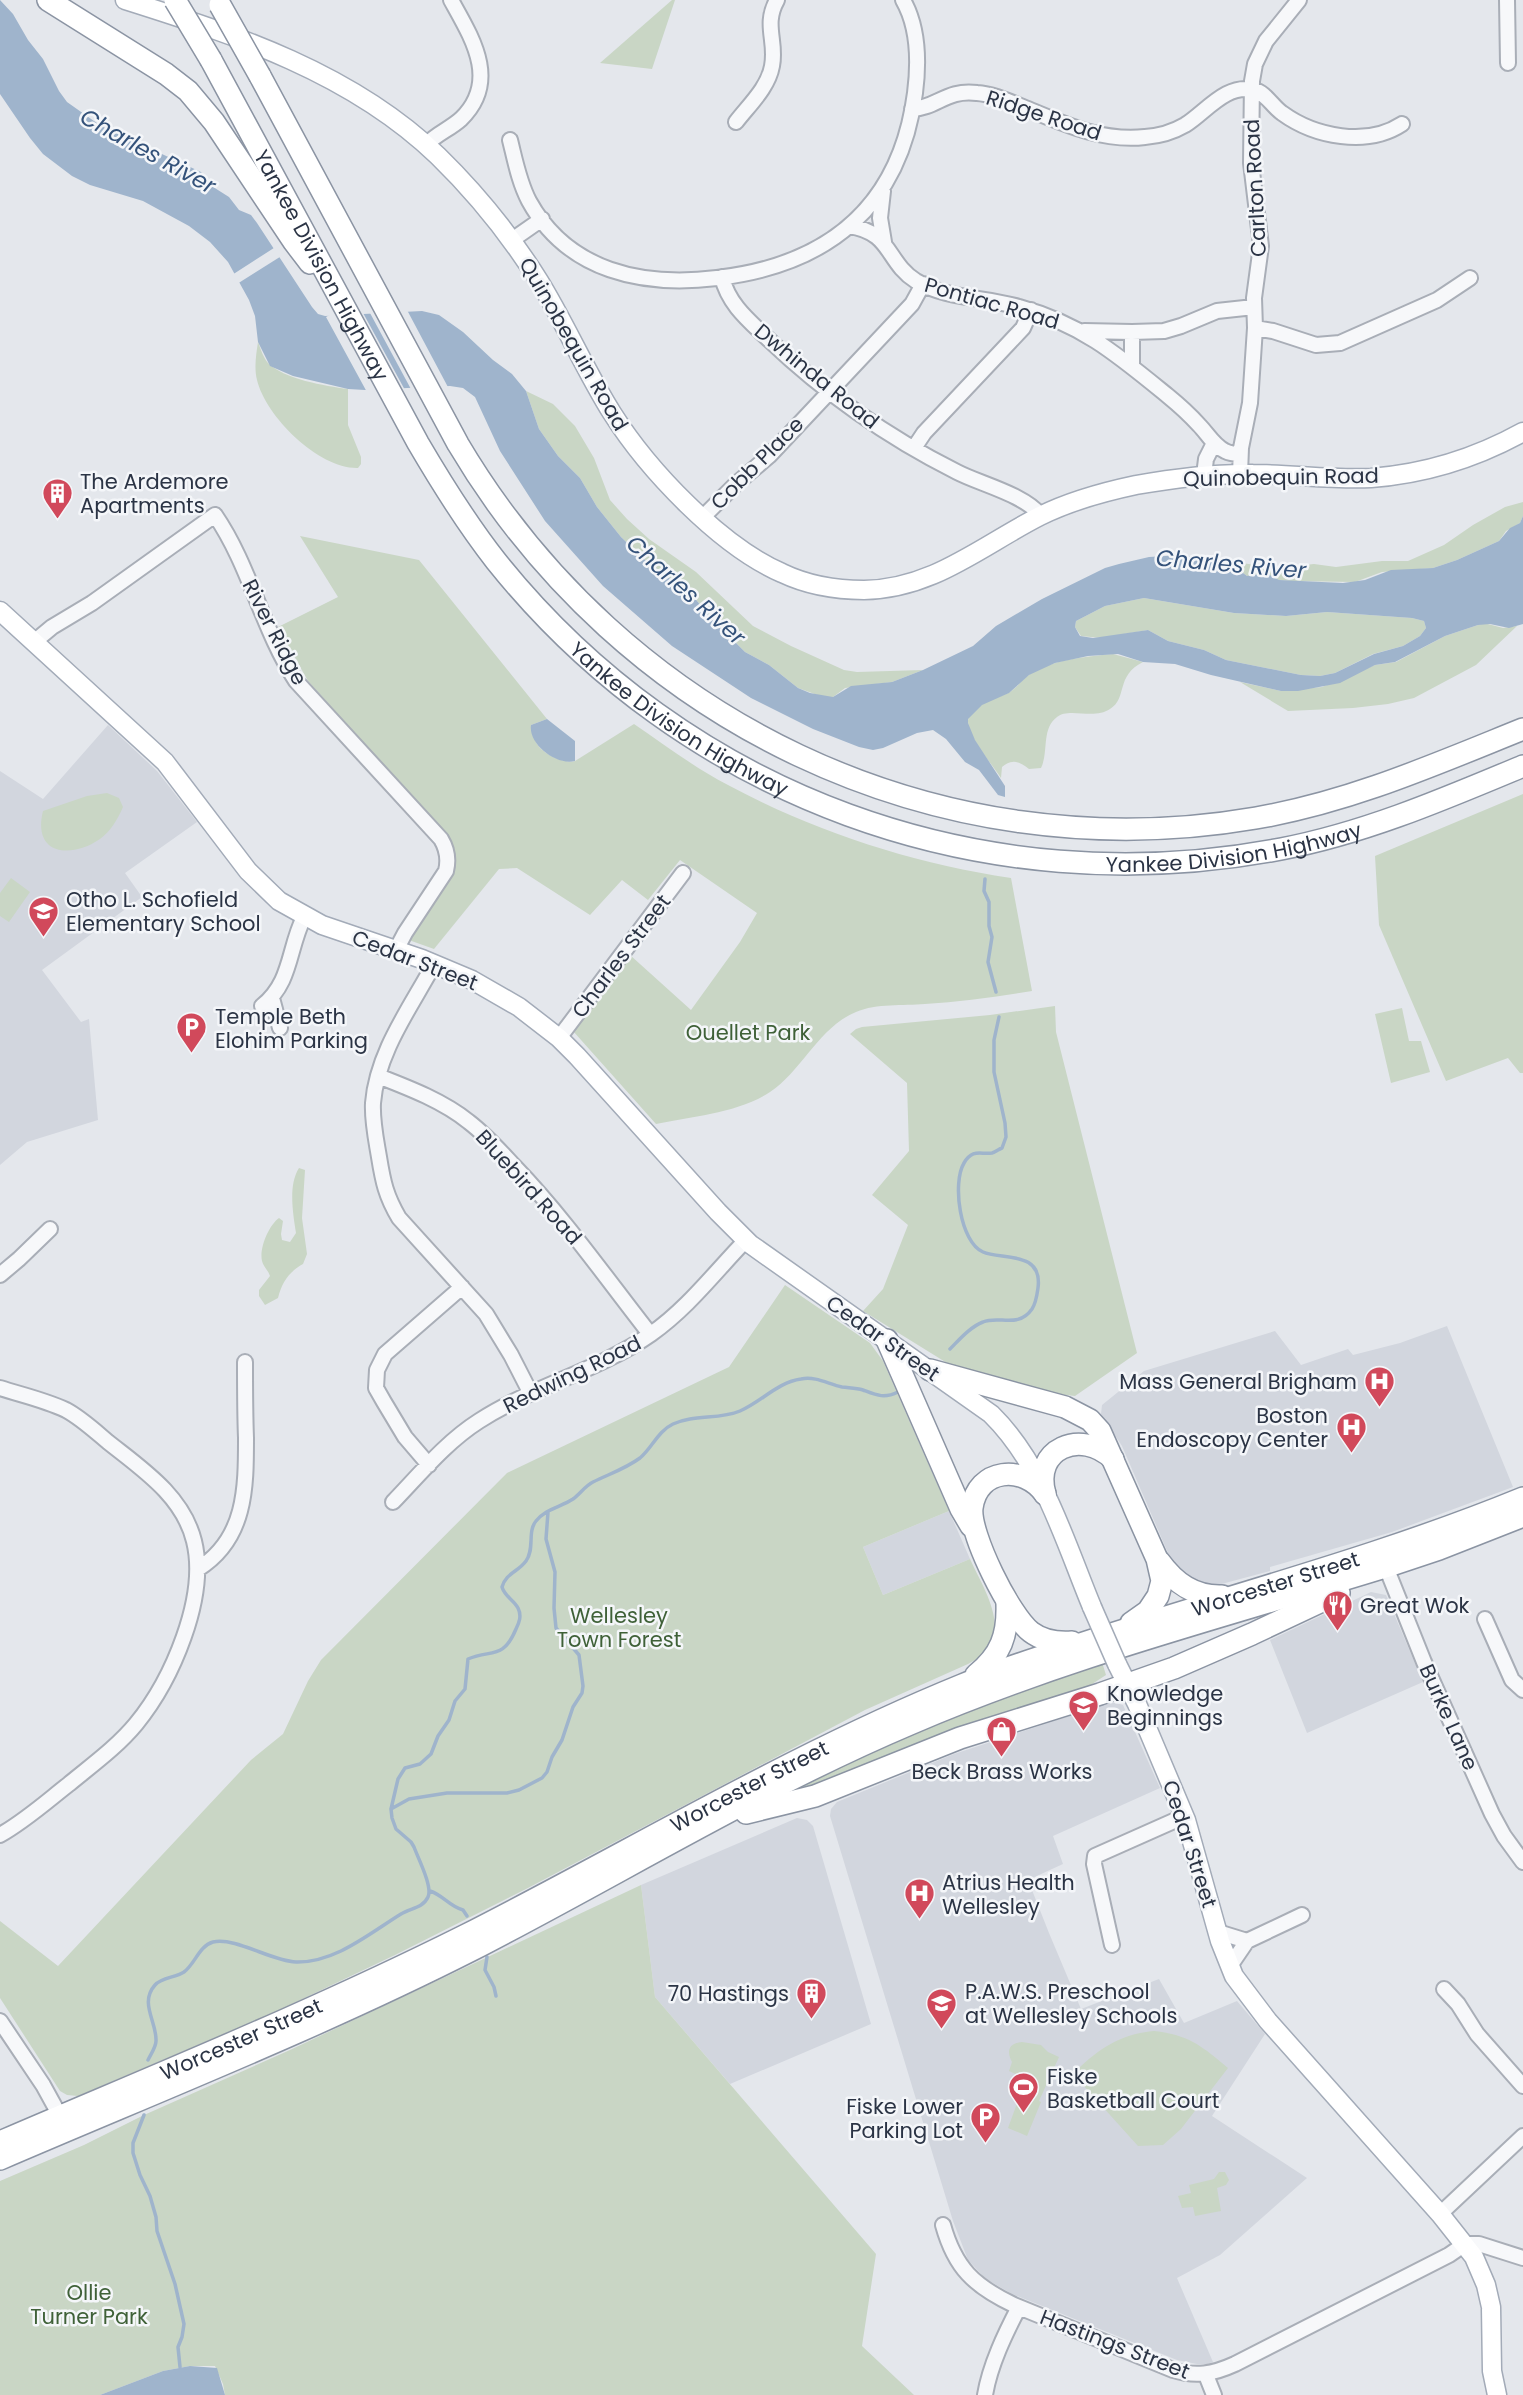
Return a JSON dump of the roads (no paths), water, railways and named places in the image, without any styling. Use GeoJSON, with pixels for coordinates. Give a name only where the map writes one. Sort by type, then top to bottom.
{"type":"FeatureCollection","features":[{"type":"Feature","properties":{"kind":"highway"},"geometry":{"type":"LineString","coordinates":[[48,0],[166,74],[192,96],[214,122],[293,242],[344,307]]}},
{"type":"Feature","properties":{"kind":"highway","name":"Yankee Division Highway"},"geometry":{"type":"LineString","coordinates":[[175,0],[211,60],[394,399],[439,478],[484,545],[534,606],[592,662],[646,706],[722,756],[801,797],[867,823],[944,845],[1023,859],[1103,864],[1192,861],[1282,849],[1351,832],[1417,810],[1523,766]]}},
{"type":"Feature","properties":{"kind":"highway","name":"Yankee Division Highway"},"geometry":{"type":"LineString","coordinates":[[219,3],[433,398],[478,477],[524,540],[576,599],[634,652],[697,699],[763,739],[834,772],[908,798],[984,816],[1062,826],[1139,829],[1217,824],[1275,815],[1352,795],[1523,729]]}},
{"type":"Feature","properties":{"kind":"highway"},"geometry":{"type":"LineString","coordinates":[[887,1340],[961,1508],[976,1533],[1007,1604],[1027,1629],[1043,1639],[1059,1642],[1095,1639]]}},
{"type":"Feature","properties":{"kind":"highway"},"geometry":{"type":"LineString","coordinates":[[930,1370],[1054,1404],[1082,1415],[1100,1432],[1157,1559],[1162,1581],[1156,1600],[1148,1611],[1119,1632]]}},
{"type":"Feature","properties":{"kind":"highway"},"geometry":{"type":"LineString","coordinates":[[1045,1494],[1042,1480],[1046,1466],[1054,1454],[1066,1446],[1081,1443],[1093,1445],[1113,1459]]}},
{"type":"Feature","properties":{"kind":"highway"},"geometry":{"type":"LineString","coordinates":[[976,1533],[972,1506],[977,1493],[989,1480],[1004,1474],[1023,1476],[1036,1483],[1045,1494]]}},
{"type":"Feature","properties":{"kind":"highway","name":"Worcester Street"},"geometry":{"type":"LineString","coordinates":[[0,2142],[237,2042],[412,1961],[806,1755],[965,1683],[1095,1639],[1416,1540],[1523,1499]]}},
{"type":"Feature","properties":{"kind":"highway","name":"Worcester Street"},"geometry":{"type":"LineString","coordinates":[[0,2159],[240,2058],[449,1961],[855,1749],[980,1695],[1085,1659],[1386,1567],[1523,1516]]}},
{"type":"Feature","properties":{"kind":"highway"},"geometry":{"type":"LineString","coordinates":[[1157,1559],[1170,1575],[1196,1593],[1214,1596],[1240,1595]]}},
{"type":"Feature","properties":{"kind":"highway"},"geometry":{"type":"LineString","coordinates":[[712,1822],[815,1796],[953,1741],[1127,1685],[1192,1661],[1359,1584],[1386,1567]]}},
{"type":"Feature","properties":{"kind":"highway"},"geometry":{"type":"LineString","coordinates":[[965,1683],[989,1664],[999,1651],[1006,1631],[1007,1604]]}},
{"type":"Feature","properties":{"kind":"main road","name":"Quinobequin Road"},"geometry":{"type":"LineString","coordinates":[[125,0],[238,37],[280,54],[396,121],[426,145],[483,203],[512,240],[552,303],[621,427],[663,478],[735,544],[779,572],[818,585],[859,590],[897,587],[933,576],[1041,516],[1101,494],[1153,482],[1204,475],[1343,478],[1398,475],[1450,463],[1489,449],[1523,432]]}},
{"type":"Feature","properties":{"kind":"main road","name":"Cedar Street"},"geometry":{"type":"LineString","coordinates":[[0,611],[165,762],[254,878],[279,901],[328,928],[434,964],[493,991],[519,1007],[559,1038],[746,1240],[996,1419],[1022,1452],[1045,1494],[1185,1816],[1230,1966],[1259,2011],[1440,2214],[1478,2264],[1489,2295],[1492,2371],[1497,2395]]}},
{"type":"Feature","properties":{"kind":"street"},"geometry":{"type":"LineString","coordinates":[[426,145],[467,112],[480,78],[477,48],[451,0]]}},
{"type":"Feature","properties":{"kind":"street"},"geometry":{"type":"LineString","coordinates":[[736,122],[761,91],[770,72],[773,58],[769,21],[778,0]]}},
{"type":"Feature","properties":{"kind":"street"},"geometry":{"type":"LineString","coordinates":[[510,140],[525,191],[541,219],[575,251],[600,266],[622,274],[670,282],[763,270],[797,259],[827,243],[864,212],[885,183],[902,146],[912,109],[916,75],[916,41],[903,0]]}},
{"type":"Feature","properties":{"kind":"street","name":"Carlton Road"},"geometry":{"type":"LineString","coordinates":[[1240,474],[1240,454],[1250,403],[1254,307],[1261,246],[1251,174],[1251,89],[1255,64],[1261,49],[1299,0]]}},
{"type":"Feature","properties":{"kind":"street"},"geometry":{"type":"LineString","coordinates":[[1507,0],[1508,63]]}},
{"type":"Feature","properties":{"kind":"street"},"geometry":{"type":"LineString","coordinates":[[1251,89],[1259,92],[1290,118],[1325,133],[1370,135],[1394,129],[1402,124]]}},
{"type":"Feature","properties":{"kind":"street","name":"Ridge Road"},"geometry":{"type":"LineString","coordinates":[[912,109],[923,108],[953,94],[978,93],[1001,98],[1089,133],[1143,138],[1177,129],[1226,94],[1251,89]]}},
{"type":"Feature","properties":{"kind":"street","name":"Pontiac Road"},"geometry":{"type":"LineString","coordinates":[[884,242],[880,209],[885,183]]}},
{"type":"Feature","properties":{"kind":"street"},"geometry":{"type":"LineString","coordinates":[[512,240],[541,219]]}},
{"type":"Feature","properties":{"kind":"street","name":"Pontiac Road"},"geometry":{"type":"LineString","coordinates":[[849,226],[867,230],[884,242],[905,271],[923,284],[1031,310],[1100,342],[1178,403],[1214,443],[1223,450],[1240,454]]}},
{"type":"Feature","properties":{"kind":"street","name":"Dwhinda Road"},"geometry":{"type":"LineString","coordinates":[[722,277],[729,297],[737,309],[828,391],[875,426],[957,472],[1029,504],[1041,516]]}},
{"type":"Feature","properties":{"kind":"street"},"geometry":{"type":"LineString","coordinates":[[1255,328],[1316,345],[1340,343],[1437,300],[1470,278]]}},
{"type":"Feature","properties":{"kind":"street","name":"Cobb Place"},"geometry":{"type":"LineString","coordinates":[[703,517],[769,456],[912,304],[923,284]]}},
{"type":"Feature","properties":{"kind":"street"},"geometry":{"type":"LineString","coordinates":[[1079,330],[1132,332],[1172,329],[1217,311],[1254,307]]}},
{"type":"Feature","properties":{"kind":"street"},"geometry":{"type":"LineString","coordinates":[[914,448],[923,434],[1023,328],[1031,310]]}},
{"type":"Feature","properties":{"kind":"street"},"geometry":{"type":"LineString","coordinates":[[1132,332],[1132,365]]}},
{"type":"Feature","properties":{"kind":"street"},"geometry":{"type":"LineString","coordinates":[[1204,475],[1206,459],[1214,443]]}},
{"type":"Feature","properties":{"kind":"street","name":"River Ridge"},"geometry":{"type":"LineString","coordinates":[[34,642],[215,515],[294,677],[441,839],[446,849],[446,870],[396,950]]}},
{"type":"Feature","properties":{"kind":"street","name":"Charles Street"},"geometry":{"type":"LineString","coordinates":[[559,1038],[683,873]]}},
{"type":"Feature","properties":{"kind":"street"},"geometry":{"type":"LineString","coordinates":[[280,1028],[267,1002],[284,981],[304,917]]}},
{"type":"Feature","properties":{"kind":"street"},"geometry":{"type":"LineString","coordinates":[[434,964],[387,1051],[373,1101],[373,1125],[388,1200],[400,1218],[486,1314],[531,1394]]}},
{"type":"Feature","properties":{"kind":"street","name":"Bluebird Road"},"geometry":{"type":"LineString","coordinates":[[378,1076],[445,1107],[469,1122],[490,1141],[552,1207],[650,1334]]}},
{"type":"Feature","properties":{"kind":"street"},"geometry":{"type":"LineString","coordinates":[[0,1275],[50,1229]]}},
{"type":"Feature","properties":{"kind":"street","name":"Redwing Road"},"geometry":{"type":"LineString","coordinates":[[393,1502],[429,1465],[479,1421],[622,1352],[650,1334],[684,1307],[746,1240]]}},
{"type":"Feature","properties":{"kind":"street"},"geometry":{"type":"LineString","coordinates":[[429,1465],[405,1437],[376,1388],[377,1370],[385,1354],[462,1287]]}},
{"type":"Feature","properties":{"kind":"street"},"geometry":{"type":"LineString","coordinates":[[198,1569],[222,1547],[243,1506],[246,1474],[245,1362]]}},
{"type":"Feature","properties":{"kind":"street"},"geometry":{"type":"LineString","coordinates":[[0,1388],[69,1412],[155,1479],[186,1519],[194,1541],[198,1569],[195,1599],[183,1637],[161,1686],[141,1718],[99,1759],[0,1835]]}},
{"type":"Feature","properties":{"kind":"street","name":"Burke Lane"},"geometry":{"type":"LineString","coordinates":[[1386,1567],[1424,1662],[1492,1814],[1523,1862]]}},
{"type":"Feature","properties":{"kind":"street"},"geometry":{"type":"LineString","coordinates":[[1485,1619],[1512,1680],[1523,1690]]}},
{"type":"Feature","properties":{"kind":"street"},"geometry":{"type":"LineString","coordinates":[[1112,1945],[1094,1864],[1095,1856],[1185,1816]]}},
{"type":"Feature","properties":{"kind":"street"},"geometry":{"type":"LineString","coordinates":[[1230,1966],[1247,1941],[1302,1915]]}},
{"type":"Feature","properties":{"kind":"street"},"geometry":{"type":"LineString","coordinates":[[1218,1932],[1247,1941]]}},
{"type":"Feature","properties":{"kind":"street"},"geometry":{"type":"LineString","coordinates":[[1444,1989],[1458,2004],[1477,2034],[1523,2086]]}},
{"type":"Feature","properties":{"kind":"street"},"geometry":{"type":"LineString","coordinates":[[0,2021],[43,2085],[60,2116]]}},
{"type":"Feature","properties":{"kind":"street"},"geometry":{"type":"LineString","coordinates":[[1440,2214],[1523,2136]]}},
{"type":"Feature","properties":{"kind":"street","name":"Hastings Street"},"geometry":{"type":"LineString","coordinates":[[943,2225],[953,2252],[967,2274],[987,2290],[1019,2308],[1178,2371],[1206,2375],[1235,2364],[1465,2244]]}},
{"type":"Feature","properties":{"kind":"street"},"geometry":{"type":"LineString","coordinates":[[1465,2244],[1483,2244],[1523,2258]]}},
{"type":"Feature","properties":{"kind":"street"},"geometry":{"type":"LineString","coordinates":[[985,2395],[991,2372],[1019,2308]]}},
{"type":"Feature","properties":{"kind":"street"},"geometry":{"type":"LineString","coordinates":[[1206,2375],[1214,2395]]}},
{"type":"Feature","properties":{"kind":"water","name":"Charles River"},"geometry":{"type":"Polygon","coordinates":[[[0,0],[13,14],[43,59],[67,102],[101,126],[201,172],[210,185],[229,197],[239,210],[251,215],[318,314],[325,316],[422,311],[439,315],[463,332],[512,374],[526,391],[539,429],[558,456],[580,478],[597,507],[621,537],[645,560],[693,596],[745,652],[769,665],[798,688],[810,693],[833,697],[851,686],[892,682],[923,670],[973,646],[996,626],[1042,599],[1105,568],[1119,564],[1149,557],[1182,555],[1227,561],[1247,576],[1266,573],[1279,580],[1343,583],[1365,580],[1391,570],[1433,568],[1457,560],[1499,541],[1510,528],[1520,523],[1523,516],[1523,624],[1509,628],[1490,624],[1478,625],[1445,636],[1395,662],[1375,665],[1340,683],[1298,691],[1281,691],[1175,664],[1143,662],[1118,654],[1088,656],[1055,663],[1029,675],[1009,693],[982,705],[968,719],[975,740],[1005,786],[1005,797],[998,795],[979,770],[965,762],[946,739],[933,730],[917,733],[883,748],[873,750],[859,747],[813,729],[751,698],[672,646],[603,586],[545,521],[500,451],[475,397],[463,388],[450,386],[348,389],[293,376],[270,366],[258,342],[255,316],[249,300],[228,262],[210,242],[189,226],[143,201],[90,185],[72,176],[43,154],[0,94],[0,0]],[[1144,598],[1105,606],[1076,621],[1075,627],[1080,636],[1093,638],[1148,630],[1168,641],[1204,650],[1226,660],[1301,675],[1320,676],[1335,673],[1374,654],[1403,646],[1420,636],[1426,628],[1424,621],[1412,618],[1327,612],[1286,616],[1234,613],[1144,598]]]}},
{"type":"Feature","properties":{"kind":"water"},"geometry":{"type":"Polygon","coordinates":[[[547,719],[575,741],[575,761],[568,762],[552,757],[534,739],[531,725],[547,719]]]}},
{"type":"Feature","properties":{"kind":"water"},"geometry":{"type":"Polygon","coordinates":[[[190,2366],[217,2368],[225,2395],[100,2395],[163,2371],[190,2366]]]}},
{"type":"Feature","properties":{"kind":"waterway"},"geometry":{"type":"LineString","coordinates":[[985,879],[984,891],[989,902],[992,937],[988,962],[996,992]]}},
{"type":"Feature","properties":{"kind":"waterway"},"geometry":{"type":"LineString","coordinates":[[950,1349],[978,1324],[989,1320],[1015,1320],[1027,1315],[1033,1307],[1038,1291],[1038,1276],[1034,1267],[1019,1259],[983,1252],[975,1246],[960,1211],[960,1172],[967,1158],[1002,1148],[1006,1137],[994,1072],[994,1040],[999,1017]]}},
{"type":"Feature","properties":{"kind":"waterway"},"geometry":{"type":"LineString","coordinates":[[148,2060],[156,2041],[149,2006],[150,1992],[158,1982],[184,1972],[208,1944],[222,1941],[286,1961],[310,1961],[351,1946],[426,1901],[429,1892],[422,1865],[411,1842],[396,1829],[392,1818],[391,1809],[398,1779],[405,1768],[420,1764],[431,1754],[438,1736],[449,1720],[455,1701],[465,1689],[468,1659],[496,1652],[511,1639],[520,1614],[502,1587],[506,1579],[523,1565],[529,1556],[533,1525],[540,1517],[573,1499],[590,1484],[640,1458],[663,1431],[673,1424],[689,1419],[732,1414],[793,1381],[812,1379],[880,1396],[898,1392]]}},
{"type":"Feature","properties":{"kind":"waterway"},"geometry":{"type":"LineString","coordinates":[[391,1809],[409,1799],[447,1793],[507,1793],[542,1778],[547,1772],[583,1686],[579,1655],[556,1628],[555,1572],[546,1539],[548,1512]]}},
{"type":"Feature","properties":{"kind":"waterway"},"geometry":{"type":"LineString","coordinates":[[430,1891],[463,1910],[467,1916]]}},
{"type":"Feature","properties":{"kind":"waterway"},"geometry":{"type":"LineString","coordinates":[[487,1957],[485,1970],[496,1996]]}},
{"type":"Feature","properties":{"kind":"waterway"},"geometry":{"type":"LineString","coordinates":[[144,2115],[133,2143],[133,2153],[150,2196],[157,2231],[175,2284],[184,2324],[178,2347],[180,2367]]}},
{"type":"Feature","properties":{"kind":"place","name":"The Ardemore Apartments"},"geometry":{"type":"Point","coordinates":[57,520]}},
{"type":"Feature","properties":{"kind":"place","name":"Otho L. Schofield Elementary School"},"geometry":{"type":"Point","coordinates":[43,938]}},
{"type":"Feature","properties":{"kind":"place","name":"Temple Beth Elohim Parking"},"geometry":{"type":"Point","coordinates":[192,1055]}},
{"type":"Feature","properties":{"kind":"place","name":"Mass General Brigham"},"geometry":{"type":"Point","coordinates":[1380,1408]}},
{"type":"Feature","properties":{"kind":"place","name":"Boston Endoscopy Center"},"geometry":{"type":"Point","coordinates":[1351,1454]}},
{"type":"Feature","properties":{"kind":"place","name":"Great Wok"},"geometry":{"type":"Point","coordinates":[1337,1632]}},
{"type":"Feature","properties":{"kind":"place","name":"Knowledge Beginnings"},"geometry":{"type":"Point","coordinates":[1084,1732]}},
{"type":"Feature","properties":{"kind":"place","name":"Beck Brass Works"},"geometry":{"type":"Point","coordinates":[1002,1758]}},
{"type":"Feature","properties":{"kind":"place","name":"Atrius Health Wellesley"},"geometry":{"type":"Point","coordinates":[919,1921]}},
{"type":"Feature","properties":{"kind":"place","name":"70 Hastings"},"geometry":{"type":"Point","coordinates":[812,2020]}},
{"type":"Feature","properties":{"kind":"place","name":"P.A.W.S. Preschool at Wellesley Schools"},"geometry":{"type":"Point","coordinates":[942,2030]}},
{"type":"Feature","properties":{"kind":"place","name":"Fiske Basketball Court"},"geometry":{"type":"Point","coordinates":[1024,2115]}},
{"type":"Feature","properties":{"kind":"place","name":"Fiske Lower Parking Lot"},"geometry":{"type":"Point","coordinates":[986,2145]}},
{"type":"Feature","properties":{"kind":"park label","name":"Ouellet Park"},"geometry":{"type":"Point","coordinates":[748,1032]}},
{"type":"Feature","properties":{"kind":"park label","name":"Wellesley Town Forest"},"geometry":{"type":"Point","coordinates":[619,1627]}},
{"type":"Feature","properties":{"kind":"park label","name":"Ollie Turner Park"},"geometry":{"type":"Point","coordinates":[89,2304]}}]}
